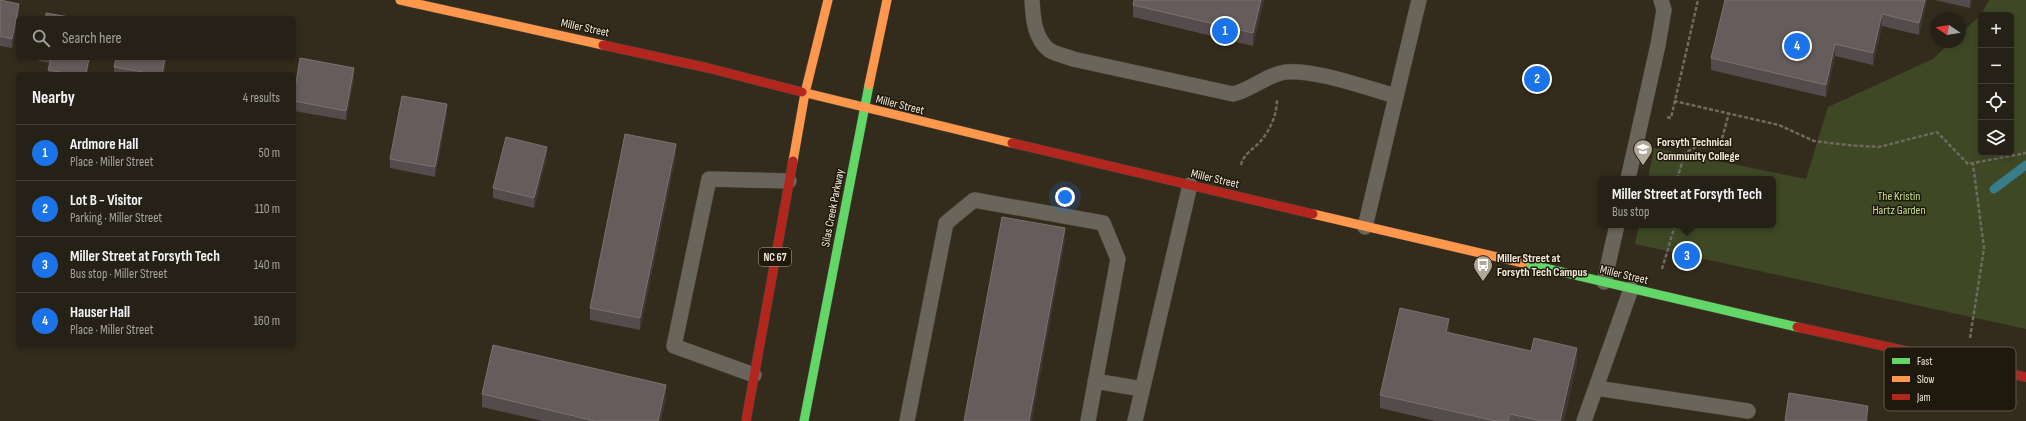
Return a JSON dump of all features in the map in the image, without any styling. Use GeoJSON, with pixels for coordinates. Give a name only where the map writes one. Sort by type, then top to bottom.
{"type":"FeatureCollection","features":[{"type":"Feature","properties":{"kind":"main road","name":"Miller Street"},"geometry":{"type":"LineString","coordinates":[[400,0],[708,68],[805,94],[1190,186],[1631,289],[1889,347]]}},
{"type":"Feature","properties":{"kind":"main road","name":"NC 67"},"geometry":{"type":"LineString","coordinates":[[746,421],[805,94],[828,0]]}},
{"type":"Feature","properties":{"kind":"main road","name":"Silas Creek Parkway"},"geometry":{"type":"LineString","coordinates":[[804,421],[864,108],[887,0]]}},
{"type":"Feature","properties":{"kind":"main road","name":"Miller Street"},"geometry":{"type":"LineString","coordinates":[[2016,375],[2026,377]]}},
{"type":"Feature","properties":{"kind":"lane"},"geometry":{"type":"LineString","coordinates":[[1032,0],[1034,22],[1041,42],[1050,50],[1073,59],[1233,94],[1243,92],[1278,74],[1285,72],[1311,74],[1396,96]]}},
{"type":"Feature","properties":{"kind":"lane"},"geometry":{"type":"LineString","coordinates":[[1365,226],[1419,0]]}},
{"type":"Feature","properties":{"kind":"lane"},"geometry":{"type":"LineString","coordinates":[[1629,176],[1658,44],[1664,10],[1661,0]]}},
{"type":"Feature","properties":{"kind":"lane"},"geometry":{"type":"LineString","coordinates":[[754,375],[674,346],[709,179],[789,181]]}},
{"type":"Feature","properties":{"kind":"lane"},"geometry":{"type":"LineString","coordinates":[[1135,421],[1190,186]]}},
{"type":"Feature","properties":{"kind":"lane"},"geometry":{"type":"LineString","coordinates":[[907,421],[946,223],[974,200],[1103,224],[1118,259],[1088,421]]}},
{"type":"Feature","properties":{"kind":"lane"},"geometry":{"type":"LineString","coordinates":[[1604,282],[1616,228]]}},
{"type":"Feature","properties":{"kind":"lane"},"geometry":{"type":"LineString","coordinates":[[1584,421],[1631,289]]}},
{"type":"Feature","properties":{"kind":"lane"},"geometry":{"type":"LineString","coordinates":[[1095,381],[1142,389]]}},
{"type":"Feature","properties":{"kind":"lane"},"geometry":{"type":"LineString","coordinates":[[1596,388],[1748,411]]}},
{"type":"Feature","properties":{"kind":"path"},"geometry":{"type":"LineString","coordinates":[[1671,118],[1698,0]]}},
{"type":"Feature","properties":{"kind":"path"},"geometry":{"type":"LineString","coordinates":[[1241,165],[1242,159],[1269,130],[1277,108],[1278,74]]}},
{"type":"Feature","properties":{"kind":"path"},"geometry":{"type":"LineString","coordinates":[[1674,101],[1779,125],[1814,141],[1847,145],[1879,147],[1937,132],[1968,164],[2026,153]]}},
{"type":"Feature","properties":{"kind":"path"},"geometry":{"type":"LineString","coordinates":[[1678,176],[1685,153],[1697,146],[1720,146],[1729,114]]}},
{"type":"Feature","properties":{"kind":"path"},"geometry":{"type":"LineString","coordinates":[[1968,347],[1984,248],[1973,164]]}},
{"type":"Feature","properties":{"kind":"path"},"geometry":{"type":"LineString","coordinates":[[1654,294],[1674,228]]}},
{"type":"Feature","properties":{"kind":"green space","name":"The Kristin Hartz Garden"},"geometry":{"type":"Polygon","coordinates":[[[1989,0],[2026,0],[2026,329],[1635,244],[1638,228],[1776,228],[1776,176],[1649,176],[1654,148],[1806,179],[1828,107],[1933,59],[1945,48],[1966,48],[1966,29],[1978,18],[1978,156],[2014,156],[2014,12],[1983,12],[1989,0]]]}},
{"type":"Feature","properties":{"kind":"building"},"geometry":{"type":"Polygon","coordinates":[[[0,0],[19,4],[12,39],[0,36],[0,0]]]}},
{"type":"Feature","properties":{"kind":"building"},"geometry":{"type":"Polygon","coordinates":[[[1134,0],[1261,0],[1253,33],[1133,5],[1134,0]]]}},
{"type":"Feature","properties":{"kind":"building"},"geometry":{"type":"Polygon","coordinates":[[[1725,0],[1925,0],[1919,23],[1882,14],[1873,53],[1835,44],[1826,85],[1711,58],[1725,0]]]}},
{"type":"Feature","properties":{"kind":"building"},"geometry":{"type":"Polygon","coordinates":[[[46,13],[63,16],[46,16],[46,13]]]}},
{"type":"Feature","properties":{"kind":"building"},"geometry":{"type":"Polygon","coordinates":[[[300,58],[354,68],[346,111],[296,101],[296,83],[300,58]]]}},
{"type":"Feature","properties":{"kind":"building"},"geometry":{"type":"Polygon","coordinates":[[[50,60],[89,60],[86,72],[60,72],[48,70],[50,60]]]}},
{"type":"Feature","properties":{"kind":"building"},"geometry":{"type":"Polygon","coordinates":[[[116,60],[165,60],[162,72],[143,72],[114,67],[116,60]]]}},
{"type":"Feature","properties":{"kind":"building"},"geometry":{"type":"Polygon","coordinates":[[[402,96],[447,104],[435,167],[390,159],[402,96]]]}},
{"type":"Feature","properties":{"kind":"building"},"geometry":{"type":"Polygon","coordinates":[[[625,134],[676,144],[640,318],[590,308],[625,134]]]}},
{"type":"Feature","properties":{"kind":"building"},"geometry":{"type":"Polygon","coordinates":[[[506,137],[547,147],[534,198],[493,188],[506,137]]]}},
{"type":"Feature","properties":{"kind":"building"},"geometry":{"type":"Polygon","coordinates":[[[1002,217],[1065,228],[1029,421],[964,421],[1002,217]]]}},
{"type":"Feature","properties":{"kind":"building"},"geometry":{"type":"Polygon","coordinates":[[[1400,308],[1449,319],[1446,332],[1531,351],[1534,338],[1577,348],[1560,421],[1541,421],[1510,414],[1508,421],[1496,421],[1380,395],[1400,308]]]}},
{"type":"Feature","properties":{"kind":"building"},"geometry":{"type":"Polygon","coordinates":[[[493,345],[666,385],[658,421],[595,421],[482,394],[493,345]]]}},
{"type":"Feature","properties":{"kind":"building"},"geometry":{"type":"Polygon","coordinates":[[[1789,393],[1868,406],[1866,421],[1785,421],[1789,393]]]}},
{"type":"Feature","properties":{"kind":"waterway"},"geometry":{"type":"LineString","coordinates":[[1994,189],[2026,165]]}},
{"type":"Feature","properties":{"kind":"traffic: fast"},"geometry":{"type":"LineString","coordinates":[[804,421],[869,85]]}},
{"type":"Feature","properties":{"kind":"traffic: fast"},"geometry":{"type":"LineString","coordinates":[[1523,263],[1797,327]]}},
{"type":"Feature","properties":{"kind":"traffic: slow"},"geometry":{"type":"LineString","coordinates":[[400,0],[603,45]]}},
{"type":"Feature","properties":{"kind":"traffic: slow"},"geometry":{"type":"LineString","coordinates":[[793,161],[805,93],[828,0]]}},
{"type":"Feature","properties":{"kind":"traffic: slow"},"geometry":{"type":"LineString","coordinates":[[869,85],[887,0]]}},
{"type":"Feature","properties":{"kind":"traffic: slow"},"geometry":{"type":"LineString","coordinates":[[802,92],[1012,143]]}},
{"type":"Feature","properties":{"kind":"traffic: slow"},"geometry":{"type":"LineString","coordinates":[[1313,214],[1523,263]]}},
{"type":"Feature","properties":{"kind":"traffic: jam"},"geometry":{"type":"LineString","coordinates":[[603,45],[708,68],[802,92]]}},
{"type":"Feature","properties":{"kind":"traffic: jam"},"geometry":{"type":"LineString","coordinates":[[1012,143],[1313,214]]}},
{"type":"Feature","properties":{"kind":"traffic: jam"},"geometry":{"type":"LineString","coordinates":[[746,421],[793,161]]}},
{"type":"Feature","properties":{"kind":"traffic: jam"},"geometry":{"type":"LineString","coordinates":[[1797,327],[1889,347]]}},
{"type":"Feature","properties":{"kind":"traffic: jam"},"geometry":{"type":"LineString","coordinates":[[2016,375],[2026,377]]}},
{"type":"Feature","properties":{"kind":"place","name":"Ardmore Hall"},"geometry":{"type":"Point","coordinates":[1225,31]}},
{"type":"Feature","properties":{"kind":"place","name":"Hauser Hall"},"geometry":{"type":"Point","coordinates":[1797,46]}},
{"type":"Feature","properties":{"kind":"place","name":"Lot B - Visitor"},"geometry":{"type":"Point","coordinates":[1537,79]}},
{"type":"Feature","properties":{"kind":"place","name":"Forsyth Technical Community College"},"geometry":{"type":"Point","coordinates":[1643,166]}},
{"type":"Feature","properties":{"kind":"place","name":"Miller Street at Forsyth Tech"},"geometry":{"type":"Point","coordinates":[1687,256]}},
{"type":"Feature","properties":{"kind":"place","name":"Miller Street at Forsyth Tech Campus"},"geometry":{"type":"Point","coordinates":[1483,282]}}]}
